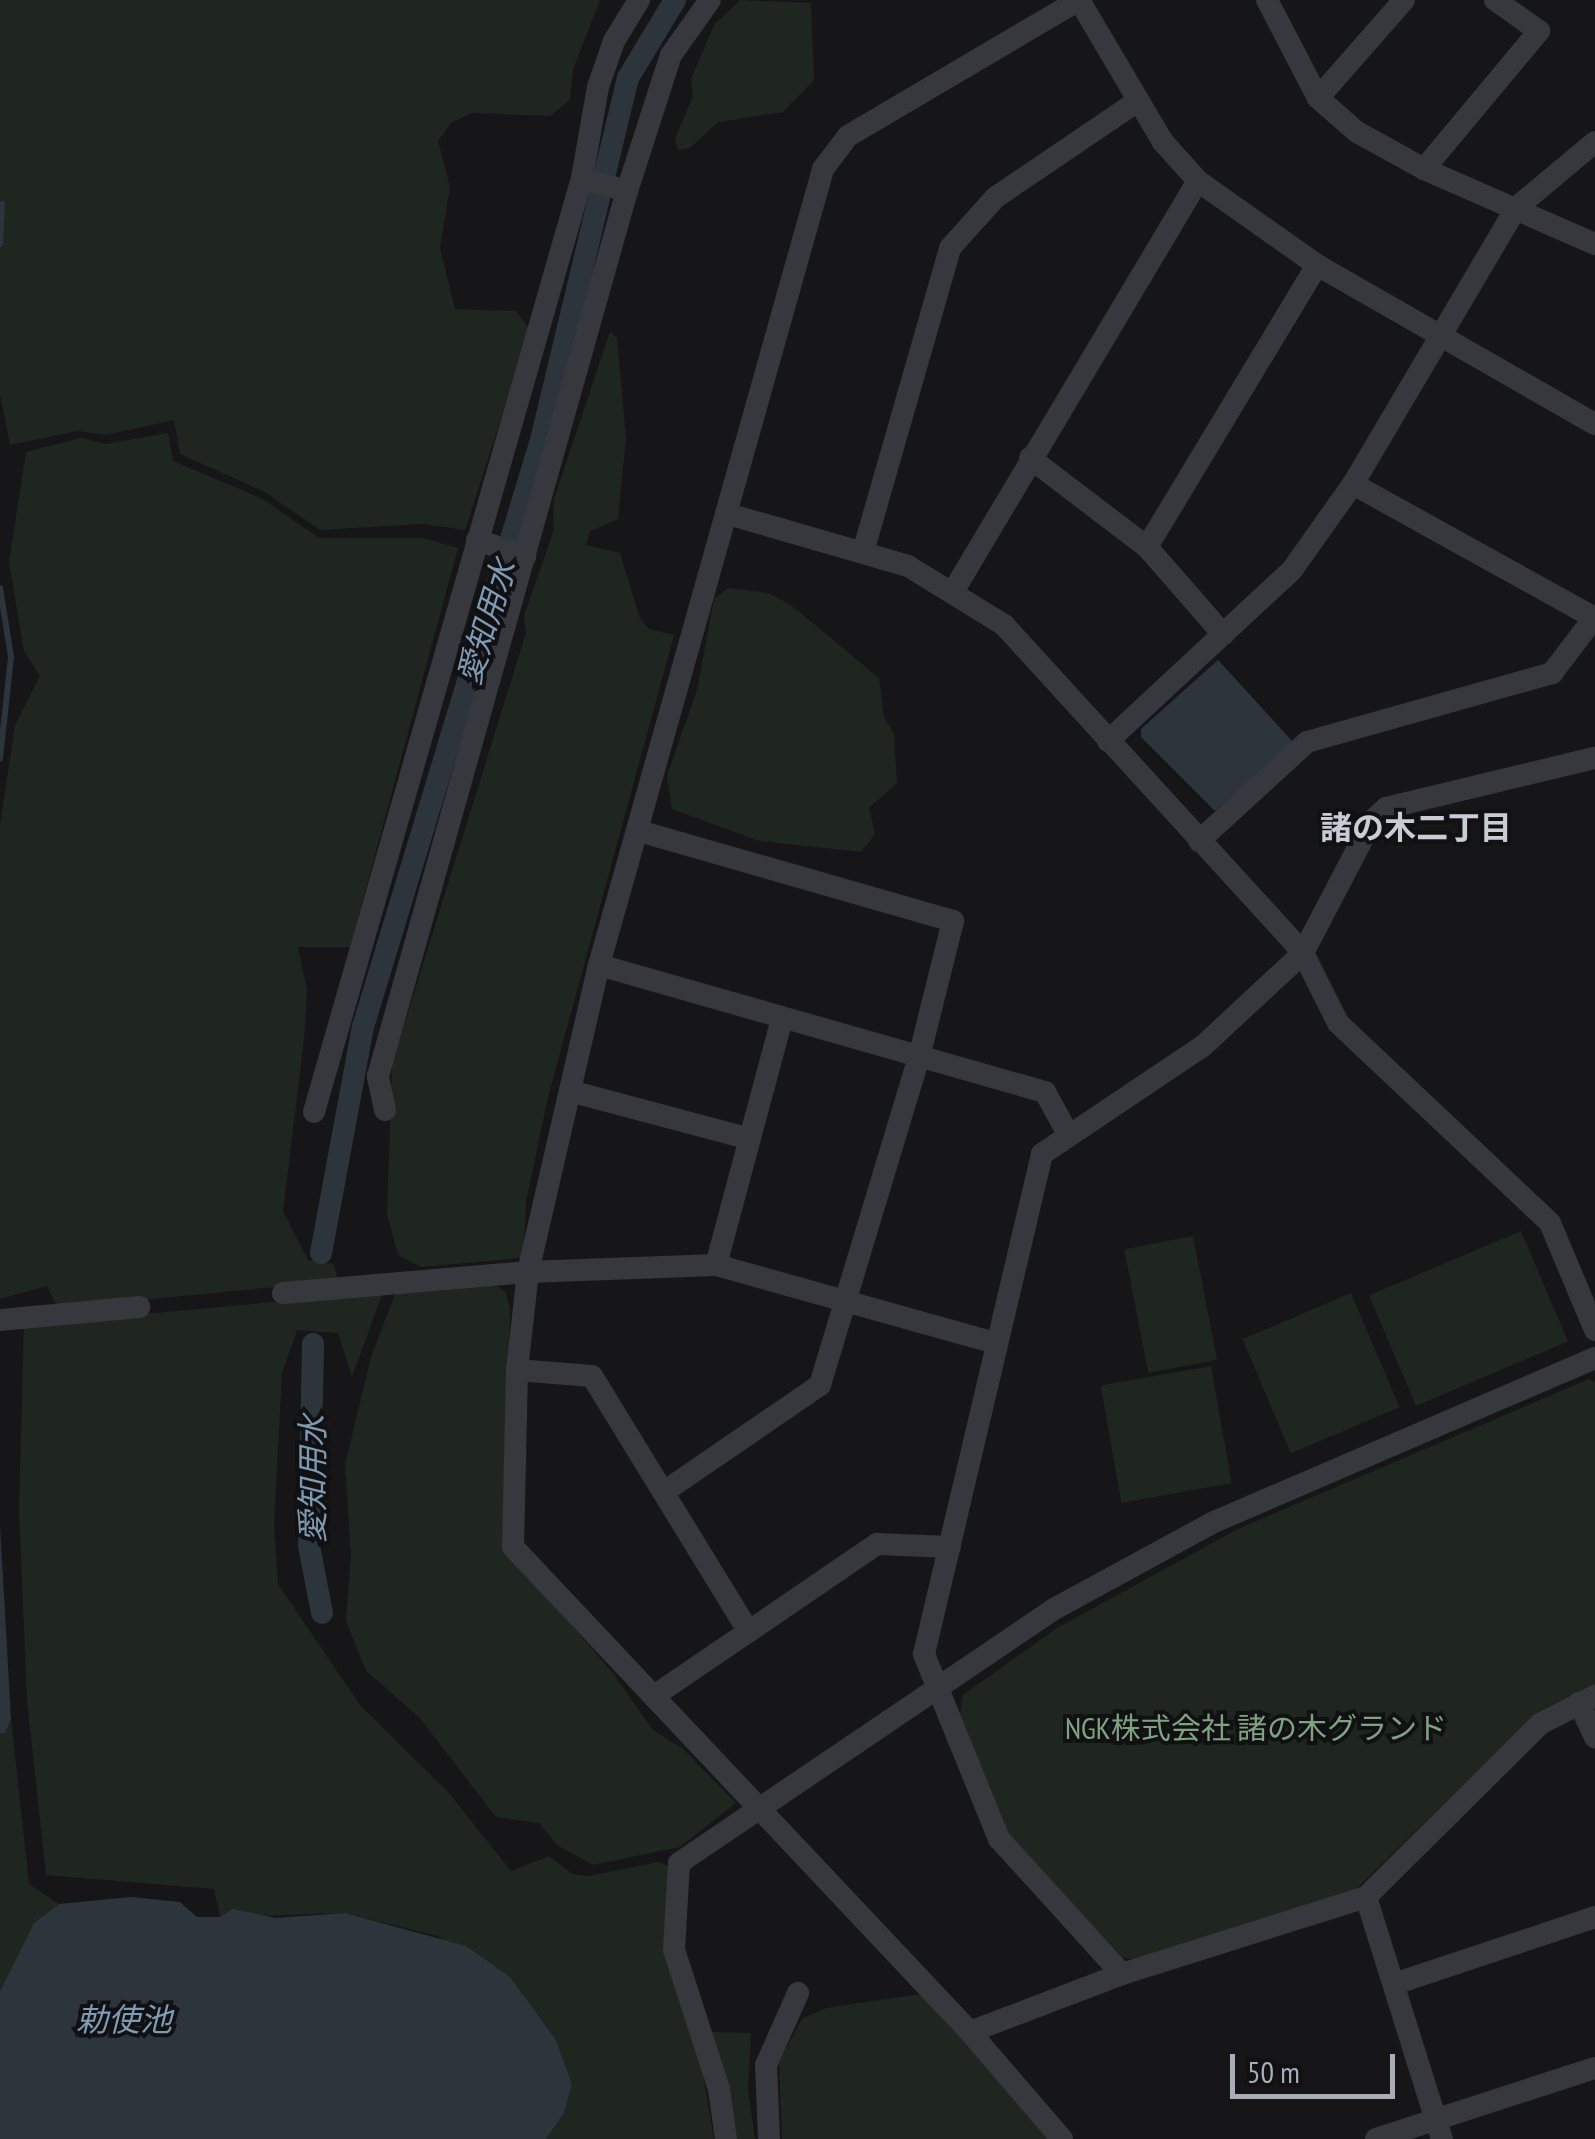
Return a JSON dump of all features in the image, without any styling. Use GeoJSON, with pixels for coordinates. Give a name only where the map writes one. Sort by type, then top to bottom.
{"type":"FeatureCollection","features":[{"type":"Feature","properties":{"kind":"street"},"geometry":{"type":"LineString","coordinates":[[314,1112],[584,179],[598,88],[614,40],[639,0]]}},
{"type":"Feature","properties":{"kind":"street"},"geometry":{"type":"LineString","coordinates":[[385,1110],[378,1076],[519,554],[624,190],[671,55],[710,0]]}},
{"type":"Feature","properties":{"kind":"street"},"geometry":{"type":"LineString","coordinates":[[1062,2139],[970,2032],[513,1547],[517,1370],[528,1272],[600,965],[831,152],[1079,0],[1138,101],[1198,181],[1316,265],[1442,332],[1595,424]]}},
{"type":"Feature","properties":{"kind":"street"},"geometry":{"type":"LineString","coordinates":[[1267,0],[1318,98],[1357,132],[1424,170],[1595,244]]}},
{"type":"Feature","properties":{"kind":"street"},"geometry":{"type":"LineString","coordinates":[[1318,98],[1404,0]]}},
{"type":"Feature","properties":{"kind":"street"},"geometry":{"type":"LineString","coordinates":[[1424,170],[1539,31],[1495,0]]}},
{"type":"Feature","properties":{"kind":"street"},"geometry":{"type":"LineString","coordinates":[[863,552],[950,248],[996,197],[1138,101]]}},
{"type":"Feature","properties":{"kind":"street"},"geometry":{"type":"LineString","coordinates":[[1108,741],[1292,570],[1353,484],[1516,208],[1595,142]]}},
{"type":"Feature","properties":{"kind":"street"},"geometry":{"type":"LineString","coordinates":[[584,179],[624,190]]}},
{"type":"Feature","properties":{"kind":"street"},"geometry":{"type":"LineString","coordinates":[[954,590],[1198,181]]}},
{"type":"Feature","properties":{"kind":"street"},"geometry":{"type":"LineString","coordinates":[[1147,546],[1316,265]]}},
{"type":"Feature","properties":{"kind":"street"},"geometry":{"type":"LineString","coordinates":[[1030,458],[1147,546],[1222,634]]}},
{"type":"Feature","properties":{"kind":"street"},"geometry":{"type":"LineString","coordinates":[[1200,840],[1307,742],[1552,673],[1594,618],[1353,484]]}},
{"type":"Feature","properties":{"kind":"street"},"geometry":{"type":"LineString","coordinates":[[728,514],[863,552],[954,590],[1004,625],[1303,953],[1338,1022],[1550,1224],[1595,1330]]}},
{"type":"Feature","properties":{"kind":"street"},"geometry":{"type":"LineString","coordinates":[[480,541],[519,554]]}},
{"type":"Feature","properties":{"kind":"street"},"geometry":{"type":"LineString","coordinates":[[1122,1974],[1000,1839],[934,1690],[924,1654],[994,1342],[1042,1154],[1204,1046],[1303,953],[1372,821],[1386,808],[1595,758]]}},
{"type":"Feature","properties":{"kind":"street"},"geometry":{"type":"LineString","coordinates":[[638,831],[953,921],[920,1057],[820,1386],[665,1491]]}},
{"type":"Feature","properties":{"kind":"street"},"geometry":{"type":"LineString","coordinates":[[600,965],[1044,1092],[1068,1134]]}},
{"type":"Feature","properties":{"kind":"street"},"geometry":{"type":"LineString","coordinates":[[716,1265],[782,1018]]}},
{"type":"Feature","properties":{"kind":"street"},"geometry":{"type":"LineString","coordinates":[[570,1092],[750,1138]]}},
{"type":"Feature","properties":{"kind":"street"},"geometry":{"type":"LineString","coordinates":[[284,1293],[528,1272],[716,1265],[994,1342]]}},
{"type":"Feature","properties":{"kind":"street"},"geometry":{"type":"LineString","coordinates":[[0,1320],[139,1307]]}},
{"type":"Feature","properties":{"kind":"street"},"geometry":{"type":"LineString","coordinates":[[726,2139],[719,2090],[674,1950],[673,1904],[679,1863],[762,1812],[1056,1608],[1214,1522],[1595,1358]]}},
{"type":"Feature","properties":{"kind":"street"},"geometry":{"type":"LineString","coordinates":[[517,1370],[592,1376],[749,1632]]}},
{"type":"Feature","properties":{"kind":"street"},"geometry":{"type":"LineString","coordinates":[[654,1696],[877,1544],[950,1547]]}},
{"type":"Feature","properties":{"kind":"street"},"geometry":{"type":"LineString","coordinates":[[970,2032],[1122,1974],[1366,1897],[1540,1724],[1587,1700],[1595,1737]]}},
{"type":"Feature","properties":{"kind":"street"},"geometry":{"type":"LineString","coordinates":[[1366,1897],[1397,1983],[1439,2129]]}},
{"type":"Feature","properties":{"kind":"street"},"geometry":{"type":"LineString","coordinates":[[1397,1983],[1595,1917]]}},
{"type":"Feature","properties":{"kind":"street"},"geometry":{"type":"LineString","coordinates":[[769,2139],[766,2065],[798,1993]]}},
{"type":"Feature","properties":{"kind":"street"},"geometry":{"type":"LineString","coordinates":[[1376,2139],[1439,2129],[1595,2068]]}},
{"type":"Feature","properties":{"kind":"green space"},"geometry":{"type":"Polygon","coordinates":[[[0,0],[600,0],[573,69],[570,100],[550,116],[472,113],[451,123],[438,141],[450,187],[440,248],[455,309],[516,311],[530,330],[465,530],[423,524],[320,530],[265,492],[180,454],[174,420],[106,435],[78,431],[10,445],[0,394],[0,0]]]}},
{"type":"Feature","properties":{"kind":"green space"},"geometry":{"type":"Polygon","coordinates":[[[740,0],[811,3],[814,80],[783,112],[718,122],[690,148],[678,150],[675,139],[693,96],[691,79],[714,25],[740,0]]]}},
{"type":"Feature","properties":{"kind":"green space"},"geometry":{"type":"Polygon","coordinates":[[[610,332],[617,338],[626,438],[618,519],[590,531],[586,545],[620,553],[640,619],[649,629],[674,635],[548,1097],[526,1202],[524,1251],[520,1258],[421,1267],[398,1255],[387,1214],[392,1064],[526,633],[524,616],[553,532],[554,499],[610,332]]]}},
{"type":"Feature","properties":{"kind":"green space"},"geometry":{"type":"Polygon","coordinates":[[[168,433],[173,461],[261,498],[319,538],[423,538],[458,548],[350,947],[298,947],[307,991],[283,1211],[308,1260],[334,1264],[338,1281],[58,1308],[47,1286],[0,1299],[0,826],[15,725],[40,676],[24,651],[9,562],[26,452],[81,438],[106,444],[168,433]]]}},
{"type":"Feature","properties":{"kind":"green space"},"geometry":{"type":"Polygon","coordinates":[[[728,588],[768,593],[791,605],[879,678],[884,717],[894,734],[897,783],[869,808],[875,834],[861,852],[759,841],[672,809],[667,776],[697,690],[714,599],[728,588]]]}},
{"type":"Feature","properties":{"kind":"green space"},"geometry":{"type":"Polygon","coordinates":[[[1521,1231],[1568,1341],[1416,1406],[1369,1295],[1521,1231]]]}},
{"type":"Feature","properties":{"kind":"green space"},"geometry":{"type":"Polygon","coordinates":[[[1193,1236],[1217,1360],[1148,1373],[1124,1249],[1193,1236]]]}},
{"type":"Feature","properties":{"kind":"green space"},"geometry":{"type":"Polygon","coordinates":[[[494,1284],[506,1292],[510,1310],[506,1550],[612,1672],[653,1730],[682,1748],[736,1803],[680,1847],[593,1865],[557,1845],[539,1823],[496,1817],[419,1717],[366,1671],[346,1621],[351,1555],[345,1465],[371,1357],[396,1292],[494,1284]]]}},
{"type":"Feature","properties":{"kind":"green space"},"geometry":{"type":"Polygon","coordinates":[[[383,1292],[352,1377],[338,1333],[297,1330],[282,1373],[274,1524],[278,1584],[360,1705],[448,1792],[511,1871],[549,1856],[572,1874],[588,1876],[659,1862],[668,1866],[714,2139],[546,2139],[564,2112],[572,2084],[556,2040],[510,1977],[437,1936],[345,1913],[220,1917],[214,1889],[46,1875],[27,1700],[19,1511],[24,1325],[383,1292]]]}},
{"type":"Feature","properties":{"kind":"green space"},"geometry":{"type":"Polygon","coordinates":[[[1351,1293],[1399,1407],[1291,1453],[1242,1339],[1351,1293]]]}},
{"type":"Feature","properties":{"kind":"green space"},"geometry":{"type":"Polygon","coordinates":[[[1211,1366],[1232,1483],[1121,1503],[1101,1385],[1211,1366]]]}},
{"type":"Feature","properties":{"kind":"green space","name":"NGK株式会社 諸の木グランド"},"geometry":{"type":"Polygon","coordinates":[[[1589,1379],[1595,1382],[1595,1685],[1535,1715],[1356,1889],[1141,1961],[1122,1957],[1002,1830],[960,1716],[963,1695],[1057,1628],[1238,1529],[1589,1379]]]}},
{"type":"Feature","properties":{"kind":"green space"},"geometry":{"type":"Polygon","coordinates":[[[11,1719],[29,1884],[59,1904],[34,1923],[0,1991],[0,1733],[11,1719]]]}},
{"type":"Feature","properties":{"kind":"green space"},"geometry":{"type":"Polygon","coordinates":[[[920,1994],[1053,2139],[782,2139],[779,2062],[802,2019],[826,2008],[920,1994]]]}},
{"type":"Feature","properties":{"kind":"green space"},"geometry":{"type":"Polygon","coordinates":[[[710,2032],[751,2033],[748,2090],[755,2139],[732,2139],[710,2032]]]}},
{"type":"Feature","properties":{"kind":"water"},"geometry":{"type":"Polygon","coordinates":[[[1218,660],[1293,742],[1215,811],[1141,737],[1141,729],[1218,660]]]}},
{"type":"Feature","properties":{"kind":"water"},"geometry":{"type":"Polygon","coordinates":[[[0,1525],[11,1719],[5,1733],[0,1733],[0,1525]]]}},
{"type":"Feature","properties":{"kind":"water","name":"勅使池"},"geometry":{"type":"Polygon","coordinates":[[[131,1897],[180,1902],[197,1917],[220,1917],[233,1909],[276,1918],[345,1913],[466,1946],[510,1977],[556,2040],[572,2084],[564,2113],[546,2139],[0,2139],[0,1991],[34,1923],[59,1904],[131,1897]]]}},
{"type":"Feature","properties":{"kind":"waterway","name":"愛知用水"},"geometry":{"type":"LineString","coordinates":[[321,1253],[363,1027],[541,440],[628,78],[675,0]]}},
{"type":"Feature","properties":{"kind":"waterway"},"geometry":{"type":"LineString","coordinates":[[0,244],[2,204]]}},
{"type":"Feature","properties":{"kind":"waterway"},"geometry":{"type":"LineString","coordinates":[[0,588],[11,657],[0,758]]}},
{"type":"Feature","properties":{"kind":"waterway","name":"愛知用水"},"geometry":{"type":"LineString","coordinates":[[313,1344],[309,1546],[322,1613]]}},
{"type":"Feature","properties":{"kind":"district","name":"諸の木二丁目"},"geometry":{"type":"Point","coordinates":[1416,827]}}]}
